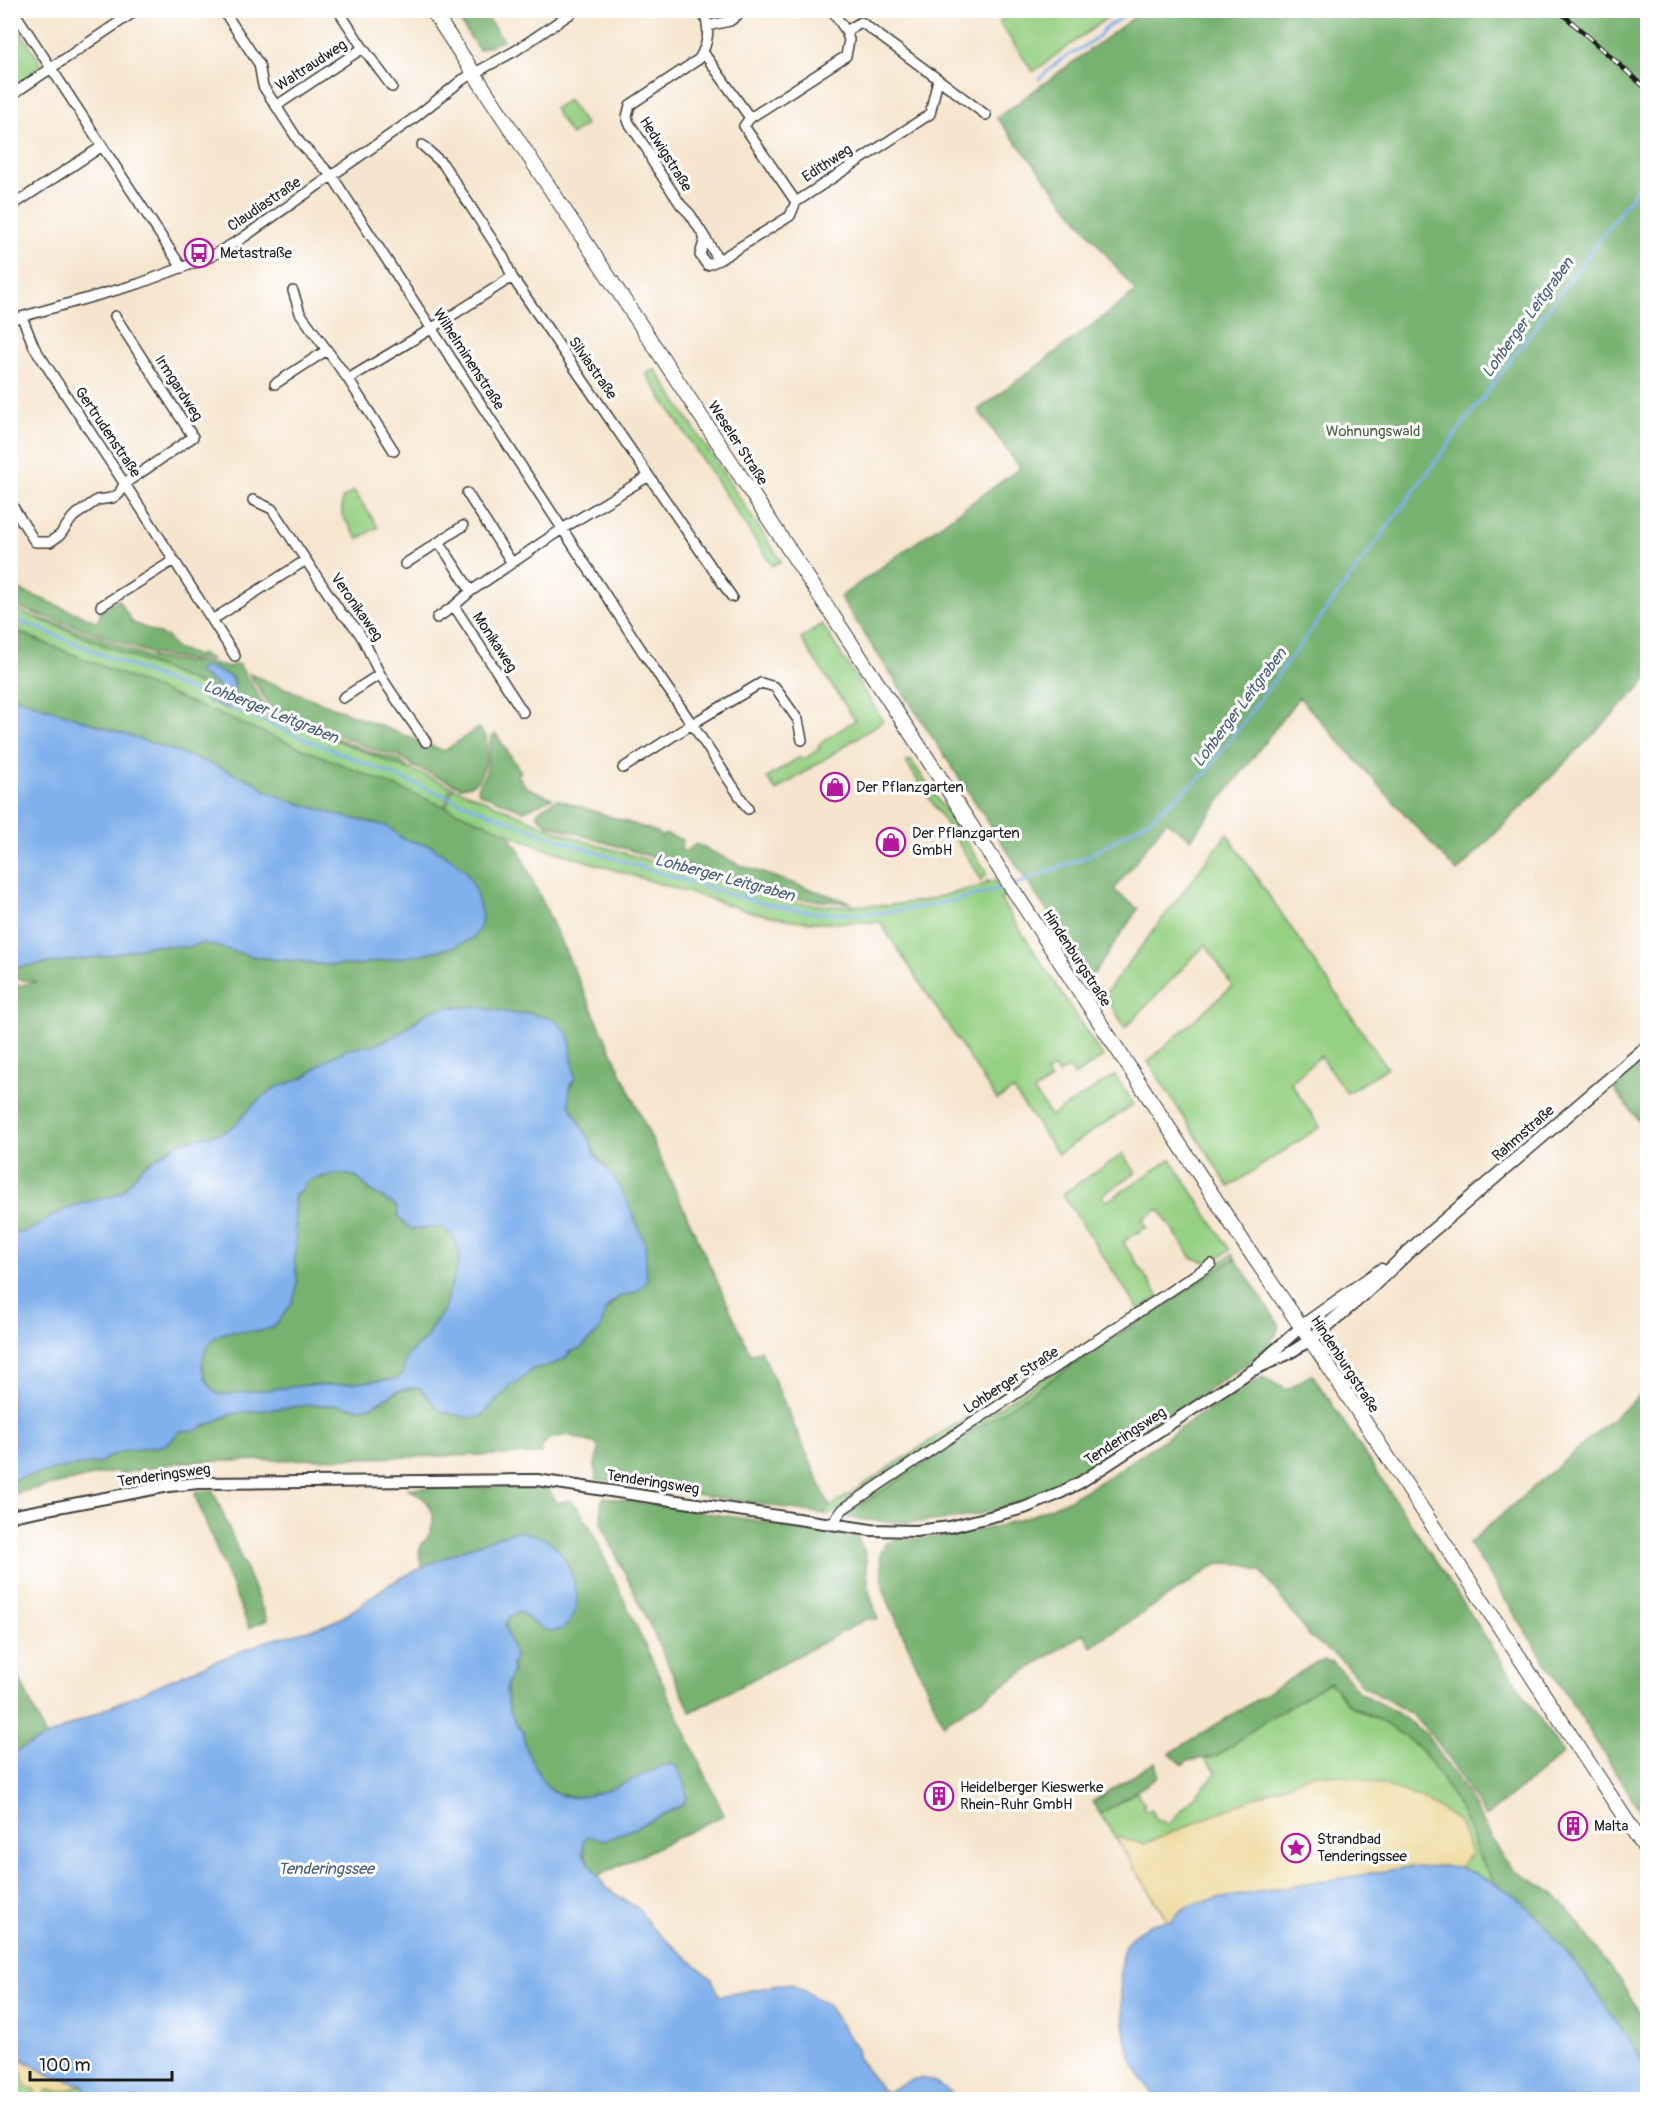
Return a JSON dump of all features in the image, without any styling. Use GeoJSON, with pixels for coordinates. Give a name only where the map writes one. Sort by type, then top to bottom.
{"type":"FeatureCollection","features":[{"type":"Feature","properties":{"kind":"main road","name":"Weseler Straße"},"geometry":{"type":"LineString","coordinates":[[432,10],[1015,893]]}},
{"type":"Feature","properties":{"kind":"main road","name":"Hindenburgstraße"},"geometry":{"type":"LineString","coordinates":[[1015,893],[1647,1853]]}},
{"type":"Feature","properties":{"kind":"main road","name":"Rahmstraße"},"geometry":{"type":"LineString","coordinates":[[1310,1340],[1363,1295],[1418,1243],[1647,1047]]}},
{"type":"Feature","properties":{"kind":"main road","name":"Rahmstraße"},"geometry":{"type":"LineString","coordinates":[[1301,1327],[1418,1243]]}},
{"type":"Feature","properties":{"kind":"street"},"geometry":{"type":"LineString","coordinates":[[13,10],[182,268]]}},
{"type":"Feature","properties":{"kind":"street"},"geometry":{"type":"LineString","coordinates":[[10,96],[137,10]]}},
{"type":"Feature","properties":{"kind":"street","name":"Wilhelminenstraße"},"geometry":{"type":"LineString","coordinates":[[223,10],[259,64],[263,86],[300,143],[332,176],[748,809]]}},
{"type":"Feature","properties":{"kind":"street","name":"Waltraudweg"},"geometry":{"type":"LineString","coordinates":[[338,10],[392,87]]}},
{"type":"Feature","properties":{"kind":"street","name":"Claudiastraße"},"geometry":{"type":"LineString","coordinates":[[10,320],[138,284],[210,257],[241,240],[413,120],[474,72],[515,51],[576,10]]}},
{"type":"Feature","properties":{"kind":"street"},"geometry":{"type":"LineString","coordinates":[[701,10],[708,37],[703,52]]}},
{"type":"Feature","properties":{"kind":"street"},"geometry":{"type":"LineString","coordinates":[[707,26],[730,21],[744,10]]}},
{"type":"Feature","properties":{"kind":"street"},"geometry":{"type":"LineString","coordinates":[[750,118],[846,56],[849,40],[846,31],[832,10]]}},
{"type":"Feature","properties":{"kind":"street"},"geometry":{"type":"LineString","coordinates":[[846,31],[861,22],[986,115]]}},
{"type":"Feature","properties":{"kind":"street","name":"Waltraudweg"},"geometry":{"type":"LineString","coordinates":[[276,106],[363,48]]}},
{"type":"Feature","properties":{"kind":"street","name":"Edithweg"},"geometry":{"type":"LineString","coordinates":[[703,52],[750,118],[744,126],[796,202],[930,114],[938,79]]}},
{"type":"Feature","properties":{"kind":"street","name":"Hedwigstraße"},"geometry":{"type":"LineString","coordinates":[[703,52],[693,64],[630,105],[627,117],[652,161],[681,205],[690,214],[719,260],[706,265],[700,255],[705,238]]}},
{"type":"Feature","properties":{"kind":"street","name":"Silviastraße"},"geometry":{"type":"LineString","coordinates":[[422,145],[443,164],[504,258],[512,277],[732,597]]}},
{"type":"Feature","properties":{"kind":"street"},"geometry":{"type":"LineString","coordinates":[[10,207],[101,147]]}},
{"type":"Feature","properties":{"kind":"street"},"geometry":{"type":"LineString","coordinates":[[719,260],[790,216],[796,202]]}},
{"type":"Feature","properties":{"kind":"street"},"geometry":{"type":"LineString","coordinates":[[348,379],[512,277]]}},
{"type":"Feature","properties":{"kind":"street"},"geometry":{"type":"LineString","coordinates":[[293,291],[300,313],[348,379],[394,451]]}},
{"type":"Feature","properties":{"kind":"street","name":"Irmgardweg"},"geometry":{"type":"LineString","coordinates":[[115,316],[193,437],[124,484]]}},
{"type":"Feature","properties":{"kind":"street","name":"Gertrudenstraße"},"geometry":{"type":"LineString","coordinates":[[22,317],[34,347],[235,656]]}},
{"type":"Feature","properties":{"kind":"street"},"geometry":{"type":"LineString","coordinates":[[275,384],[327,350]]}},
{"type":"Feature","properties":{"kind":"street"},"geometry":{"type":"LineString","coordinates":[[562,529],[649,476]]}},
{"type":"Feature","properties":{"kind":"street"},"geometry":{"type":"LineString","coordinates":[[10,502],[35,542],[50,542],[60,535],[73,517],[97,500],[112,498],[119,494],[124,484]]}},
{"type":"Feature","properties":{"kind":"street"},"geometry":{"type":"LineString","coordinates":[[467,493],[512,563]]}},
{"type":"Feature","properties":{"kind":"street","name":"Veronikaweg"},"geometry":{"type":"LineString","coordinates":[[253,500],[272,509],[341,613],[353,623],[369,647],[380,674],[426,742]]}},
{"type":"Feature","properties":{"kind":"street"},"geometry":{"type":"LineString","coordinates":[[405,564],[464,526]]}},
{"type":"Feature","properties":{"kind":"street","name":"Monikaweg"},"geometry":{"type":"LineString","coordinates":[[523,712],[454,606],[471,591],[562,529]]}},
{"type":"Feature","properties":{"kind":"street","name":"Monikaweg"},"geometry":{"type":"LineString","coordinates":[[439,542],[471,591]]}},
{"type":"Feature","properties":{"kind":"street"},"geometry":{"type":"LineString","coordinates":[[101,606],[174,560]]}},
{"type":"Feature","properties":{"kind":"street"},"geometry":{"type":"LineString","coordinates":[[212,620],[306,560]]}},
{"type":"Feature","properties":{"kind":"street"},"geometry":{"type":"LineString","coordinates":[[437,618],[454,606]]}},
{"type":"Feature","properties":{"kind":"street"},"geometry":{"type":"LineString","coordinates":[[343,698],[380,674]]}},
{"type":"Feature","properties":{"kind":"street"},"geometry":{"type":"LineString","coordinates":[[622,768],[761,683],[775,687],[798,720],[802,740]]}},
{"type":"Feature","properties":{"kind":"street","name":"Lohberger Straße"},"geometry":{"type":"LineString","coordinates":[[831,1525],[843,1509],[1211,1264]]}},
{"type":"Feature","properties":{"kind":"street","name":"Tenderingsweg"},"geometry":{"type":"LineString","coordinates":[[10,1516],[169,1486],[198,1483],[537,1480],[871,1530],[916,1531],[950,1527],[1024,1508],[1081,1482],[1251,1371],[1301,1327]]}},
{"type":"Feature","properties":{"kind":"street","name":"Tenderingsweg"},"geometry":{"type":"LineString","coordinates":[[1251,1371],[1288,1354],[1310,1340]]}},
{"type":"Feature","properties":{"kind":"green space","name":"Wohnungswald"},"geometry":{"type":"Polygon","coordinates":[[[1144,10],[1647,11],[1647,680],[1457,872],[1299,697],[1191,839],[1166,821],[1114,890],[1138,909],[1091,978],[840,597],[1020,468],[978,410],[1136,292],[997,118],[1144,10]]]}},
{"type":"Feature","properties":{"kind":"green space"},"geometry":{"type":"Polygon","coordinates":[[[453,11],[483,11],[503,41],[479,50],[453,11]]]}},
{"type":"Feature","properties":{"kind":"green space"},"geometry":{"type":"Polygon","coordinates":[[[1015,11],[1104,11],[1108,17],[1033,72],[999,22],[1015,11]]]}},
{"type":"Feature","properties":{"kind":"green space"},"geometry":{"type":"Polygon","coordinates":[[[12,19],[39,60],[39,65],[34,73],[11,88],[10,20],[12,19]]]}},
{"type":"Feature","properties":{"kind":"green space"},"geometry":{"type":"Polygon","coordinates":[[[568,100],[586,125],[571,135],[554,109],[568,100]]]}},
{"type":"Feature","properties":{"kind":"green space"},"geometry":{"type":"Polygon","coordinates":[[[655,369],[781,561],[772,566],[646,374],[655,369]]]}},
{"type":"Feature","properties":{"kind":"green space"},"geometry":{"type":"Polygon","coordinates":[[[354,491],[378,527],[358,539],[342,515],[342,499],[354,491]]]}},
{"type":"Feature","properties":{"kind":"green space"},"geometry":{"type":"Polygon","coordinates":[[[10,586],[98,622],[101,610],[118,599],[133,623],[167,637],[174,647],[211,659],[189,660],[148,653],[92,631],[36,614],[11,604],[10,586]]]}},
{"type":"Feature","properties":{"kind":"green space"},"geometry":{"type":"Polygon","coordinates":[[[10,607],[216,691],[205,697],[206,700],[228,709],[231,707],[228,702],[229,696],[451,786],[444,808],[11,629],[10,607]]]}},
{"type":"Feature","properties":{"kind":"green space"},"geometry":{"type":"Polygon","coordinates":[[[35,617],[92,634],[146,656],[187,662],[209,662],[228,668],[235,664],[239,665],[263,702],[278,716],[229,696],[233,694],[235,682],[232,677],[207,667],[198,673],[218,685],[216,691],[35,617]]]}},
{"type":"Feature","properties":{"kind":"green space"},"geometry":{"type":"Polygon","coordinates":[[[822,624],[883,721],[776,791],[767,778],[801,756],[803,760],[820,748],[818,745],[855,720],[801,639],[822,624]]]}},
{"type":"Feature","properties":{"kind":"green space"},"geometry":{"type":"Polygon","coordinates":[[[11,629],[509,833],[751,1355],[761,1350],[830,1507],[824,1512],[825,1514],[596,1479],[595,1464],[599,1450],[596,1444],[568,1435],[548,1439],[542,1447],[541,1454],[181,1462],[119,1474],[115,1471],[11,1494],[11,1480],[66,1467],[99,1463],[124,1451],[162,1446],[170,1442],[180,1431],[196,1430],[231,1414],[309,1405],[340,1405],[357,1408],[372,1406],[396,1392],[417,1387],[439,1409],[482,1416],[511,1385],[533,1369],[554,1364],[576,1349],[602,1324],[605,1311],[619,1297],[637,1292],[607,1166],[597,1156],[569,1103],[570,1087],[575,1078],[569,1035],[555,1020],[527,1013],[517,1014],[477,1007],[451,1007],[421,1016],[399,1034],[375,1045],[348,1049],[325,1061],[305,1077],[275,1088],[224,1132],[180,1142],[143,1166],[123,1191],[113,1196],[78,1204],[27,1232],[11,1232],[10,987],[37,982],[11,978],[11,968],[106,956],[152,945],[188,947],[204,943],[251,956],[278,960],[327,965],[356,965],[443,950],[473,938],[431,846],[403,839],[386,826],[287,800],[266,791],[255,782],[204,761],[11,696],[11,629]]]}},
{"type":"Feature","properties":{"kind":"green space"},"geometry":{"type":"Polygon","coordinates":[[[249,674],[444,751],[478,728],[486,736],[484,769],[476,782],[461,787],[412,766],[402,757],[371,749],[310,723],[281,714],[268,703],[249,674]]]}},
{"type":"Feature","properties":{"kind":"green space"},"geometry":{"type":"Polygon","coordinates":[[[285,719],[370,752],[400,760],[409,770],[285,719]]]}},
{"type":"Feature","properties":{"kind":"green space"},"geometry":{"type":"Polygon","coordinates":[[[496,734],[521,772],[517,774],[526,787],[552,798],[524,811],[479,793],[477,787],[486,773],[491,737],[496,734]]]}},
{"type":"Feature","properties":{"kind":"green space"},"geometry":{"type":"Polygon","coordinates":[[[911,760],[986,871],[986,875],[980,881],[979,875],[906,762],[911,760]]]}},
{"type":"Feature","properties":{"kind":"green space"},"geometry":{"type":"Polygon","coordinates":[[[453,787],[572,837],[759,894],[798,903],[831,906],[889,905],[922,901],[980,886],[987,880],[988,882],[995,880],[1006,897],[1000,899],[1103,1057],[1074,1076],[1068,1068],[1059,1074],[1054,1068],[1046,1073],[1051,1080],[1034,1091],[1051,1116],[1115,1075],[1134,1104],[1058,1154],[1013,1090],[997,1100],[880,922],[823,923],[791,920],[751,912],[544,848],[446,809],[453,787]]]}},
{"type":"Feature","properties":{"kind":"green space"},"geometry":{"type":"Polygon","coordinates":[[[557,799],[657,832],[661,837],[665,834],[683,840],[680,850],[686,851],[696,844],[742,866],[852,903],[798,899],[760,891],[550,825],[539,818],[537,813],[557,799]]]}},
{"type":"Feature","properties":{"kind":"green space"},"geometry":{"type":"Polygon","coordinates":[[[1227,834],[1387,1068],[1347,1093],[1320,1056],[1291,1083],[1320,1127],[1229,1187],[1148,1062],[1232,986],[1206,944],[1125,1028],[1105,994],[1227,834]]]}},
{"type":"Feature","properties":{"kind":"green space"},"geometry":{"type":"Polygon","coordinates":[[[1647,1053],[1647,1131],[1610,1084],[1647,1053]]]}},
{"type":"Feature","properties":{"kind":"green space"},"geometry":{"type":"Polygon","coordinates":[[[1123,1154],[1136,1173],[1102,1195],[1106,1202],[1171,1159],[1230,1250],[1211,1263],[1192,1258],[1159,1209],[1142,1219],[1147,1227],[1123,1242],[1159,1297],[1139,1310],[1062,1194],[1123,1154]]]}},
{"type":"Feature","properties":{"kind":"green space"},"geometry":{"type":"Polygon","coordinates":[[[337,1174],[357,1176],[372,1192],[386,1198],[421,1230],[443,1227],[453,1237],[458,1245],[460,1259],[443,1312],[431,1328],[427,1338],[417,1346],[403,1374],[397,1379],[308,1385],[220,1395],[213,1390],[204,1374],[203,1357],[210,1341],[226,1331],[254,1331],[297,1272],[293,1260],[296,1253],[294,1199],[311,1178],[323,1178],[337,1174]]]}},
{"type":"Feature","properties":{"kind":"green space"},"geometry":{"type":"Polygon","coordinates":[[[1233,1254],[1235,1258],[843,1517],[846,1508],[1233,1254]]]}},
{"type":"Feature","properties":{"kind":"green space"},"geometry":{"type":"Polygon","coordinates":[[[1235,1258],[1280,1326],[1275,1337],[1257,1356],[1193,1400],[1079,1472],[1009,1506],[962,1517],[914,1522],[843,1517],[1235,1258]]]}},
{"type":"Feature","properties":{"kind":"green space"},"geometry":{"type":"Polygon","coordinates":[[[1312,1374],[1563,1754],[1485,1817],[1452,1763],[1430,1733],[1411,1714],[1363,1686],[1345,1663],[1311,1638],[1261,1571],[1245,1564],[1219,1563],[1091,1647],[1084,1633],[943,1724],[884,1592],[880,1554],[885,1544],[898,1538],[956,1535],[995,1527],[1035,1514],[1070,1499],[1108,1477],[1203,1413],[1263,1377],[1287,1390],[1312,1374]]]}},
{"type":"Feature","properties":{"kind":"green space"},"geometry":{"type":"Polygon","coordinates":[[[1028,1376],[1030,1382],[830,1515],[825,1514],[824,1512],[830,1507],[1028,1376]]]}},
{"type":"Feature","properties":{"kind":"green space"},"geometry":{"type":"Polygon","coordinates":[[[1647,1389],[1647,1821],[1469,1543],[1647,1389]]]}},
{"type":"Feature","properties":{"kind":"green space"},"geometry":{"type":"Polygon","coordinates":[[[407,1488],[548,1488],[556,1503],[570,1500],[579,1509],[591,1529],[724,1815],[598,1876],[584,1852],[587,1835],[606,1840],[681,1806],[604,1791],[588,1796],[570,1797],[554,1792],[542,1781],[524,1746],[524,1733],[514,1720],[508,1704],[507,1687],[515,1658],[505,1625],[509,1617],[519,1612],[527,1617],[575,1584],[567,1564],[555,1545],[515,1531],[422,1568],[419,1551],[432,1528],[433,1514],[427,1502],[407,1488]]]}},
{"type":"Feature","properties":{"kind":"green space"},"geometry":{"type":"Polygon","coordinates":[[[213,1490],[267,1620],[249,1628],[195,1496],[196,1491],[213,1490]]]}},
{"type":"Feature","properties":{"kind":"green space"},"geometry":{"type":"Polygon","coordinates":[[[604,1497],[857,1536],[865,1553],[869,1591],[878,1619],[867,1619],[691,1712],[602,1525],[601,1504],[604,1497]]]}},
{"type":"Feature","properties":{"kind":"green space"},"geometry":{"type":"Polygon","coordinates":[[[1324,1660],[1338,1667],[1359,1692],[1397,1713],[1427,1735],[1464,1789],[1504,1859],[1517,1872],[1552,1892],[1568,1909],[1618,1978],[1647,2025],[1647,2081],[1640,2057],[1584,1974],[1537,1916],[1514,1895],[1496,1884],[1490,1876],[1478,1855],[1468,1826],[1455,1800],[1424,1752],[1404,1736],[1349,1705],[1330,1682],[1271,1717],[1217,1756],[1188,1761],[1183,1765],[1170,1753],[1317,1662],[1324,1660]]]}},
{"type":"Feature","properties":{"kind":"green space"},"geometry":{"type":"Polygon","coordinates":[[[14,1666],[46,1737],[11,1754],[10,1668],[14,1666]]]}},
{"type":"Feature","properties":{"kind":"green space"},"geometry":{"type":"Polygon","coordinates":[[[1330,1682],[1348,1704],[1401,1733],[1435,1767],[1456,1802],[1490,1876],[1496,1884],[1460,1867],[1471,1853],[1314,1773],[1145,1844],[1115,1837],[1100,1814],[1136,1792],[1145,1804],[1143,1806],[1148,1811],[1151,1809],[1153,1815],[1161,1823],[1163,1821],[1168,1825],[1217,1772],[1204,1759],[1217,1756],[1271,1717],[1330,1682]]]}},
{"type":"Feature","properties":{"kind":"green space"},"geometry":{"type":"Polygon","coordinates":[[[1155,1762],[1157,1778],[1100,1814],[1092,1802],[1155,1762]]]}},
{"type":"Feature","properties":{"kind":"green space"},"geometry":{"type":"Polygon","coordinates":[[[21,2073],[26,2086],[44,2092],[52,2089],[64,2091],[82,2085],[94,2099],[11,2099],[10,2075],[21,2073]]]}},
{"type":"Feature","properties":{"kind":"sand","name":"Strandbad Tenderingssee"},"geometry":{"type":"Polygon","coordinates":[[[1314,1773],[1357,1778],[1419,1797],[1458,1820],[1471,1853],[1460,1867],[1409,1867],[1200,1902],[1184,1909],[1172,1921],[1168,1921],[1115,1837],[1145,1844],[1314,1773]]]}},
{"type":"Feature","properties":{"kind":"sand"},"geometry":{"type":"Polygon","coordinates":[[[16,2056],[49,2075],[82,2085],[64,2091],[47,2090],[40,2097],[36,2095],[35,2089],[26,2087],[16,2056]]]}},
{"type":"Feature","properties":{"kind":"water"},"geometry":{"type":"Polygon","coordinates":[[[207,667],[227,674],[233,680],[235,691],[228,699],[231,708],[228,709],[206,700],[205,697],[214,694],[218,685],[198,673],[199,669],[207,667]]]}},
{"type":"Feature","properties":{"kind":"water"},"geometry":{"type":"Polygon","coordinates":[[[11,696],[204,761],[255,782],[266,791],[287,800],[345,817],[387,826],[403,839],[431,846],[465,870],[474,886],[482,915],[480,928],[473,938],[453,947],[356,965],[327,965],[278,960],[251,956],[204,943],[188,947],[152,945],[106,956],[11,968],[11,696]]]}},
{"type":"Feature","properties":{"kind":"water"},"geometry":{"type":"Polygon","coordinates":[[[477,1007],[517,1014],[527,1013],[556,1020],[569,1035],[575,1078],[570,1085],[569,1104],[590,1140],[595,1156],[614,1177],[628,1203],[645,1243],[647,1282],[636,1292],[619,1297],[610,1304],[605,1311],[599,1331],[581,1348],[569,1352],[566,1358],[554,1364],[533,1369],[511,1385],[482,1416],[470,1418],[444,1412],[420,1388],[409,1388],[396,1392],[372,1406],[357,1408],[340,1405],[309,1405],[231,1414],[196,1430],[180,1431],[170,1442],[162,1446],[124,1451],[99,1463],[66,1467],[11,1480],[11,1232],[27,1232],[78,1204],[113,1196],[123,1191],[143,1166],[181,1142],[224,1132],[275,1088],[305,1077],[325,1061],[348,1049],[375,1045],[399,1034],[431,1010],[477,1007]],[[337,1174],[319,1177],[304,1184],[302,1192],[297,1192],[294,1199],[296,1253],[294,1260],[297,1276],[294,1299],[288,1309],[273,1327],[255,1331],[228,1332],[213,1340],[207,1348],[202,1367],[207,1381],[220,1395],[308,1385],[397,1379],[403,1374],[406,1356],[427,1338],[431,1328],[443,1312],[460,1259],[458,1245],[453,1237],[443,1227],[411,1229],[398,1217],[397,1207],[357,1178],[337,1174]]]}},
{"type":"Feature","properties":{"kind":"water","name":"Tenderingssee"},"geometry":{"type":"Polygon","coordinates":[[[515,1531],[540,1537],[559,1550],[571,1573],[577,1598],[574,1615],[560,1630],[546,1630],[519,1612],[509,1617],[505,1625],[515,1658],[507,1687],[508,1704],[514,1720],[524,1733],[527,1751],[542,1781],[552,1791],[563,1796],[576,1797],[607,1790],[662,1766],[672,1764],[678,1767],[686,1790],[687,1798],[681,1806],[635,1828],[606,1840],[587,1836],[583,1842],[583,1854],[606,1888],[639,1909],[651,1927],[711,1978],[720,1996],[790,1983],[827,2004],[857,2049],[857,2057],[883,2091],[888,2092],[908,2081],[924,2079],[940,2085],[958,2099],[94,2099],[82,2085],[49,2075],[11,2052],[11,1754],[196,1669],[259,1644],[337,1620],[405,1576],[451,1555],[515,1531]]]}},
{"type":"Feature","properties":{"kind":"water"},"geometry":{"type":"Polygon","coordinates":[[[1409,1867],[1460,1867],[1496,1884],[1514,1895],[1537,1916],[1584,1974],[1640,2057],[1647,2081],[1645,2099],[1157,2099],[1140,2076],[1132,2060],[1126,2036],[1121,1985],[1122,1956],[1125,1946],[1134,1935],[1151,1924],[1171,1921],[1184,1909],[1200,1902],[1409,1867]]]}},
{"type":"Feature","properties":{"kind":"waterway"},"geometry":{"type":"LineString","coordinates":[[1039,79],[1060,60],[1083,47],[1099,36],[1105,28],[1134,10]]}},
{"type":"Feature","properties":{"kind":"waterway","name":"Lohberger Leitgraben"},"geometry":{"type":"LineString","coordinates":[[1014,885],[1089,856],[1150,819],[1205,774],[1648,174]]}},
{"type":"Feature","properties":{"kind":"waterway","name":"Lohberger Leitgraben"},"geometry":{"type":"LineString","coordinates":[[10,617],[209,698]]}},
{"type":"Feature","properties":{"kind":"waterway","name":"Lohberger Leitgraben"},"geometry":{"type":"LineString","coordinates":[[229,707],[444,796],[553,837],[724,893],[765,904],[827,913],[872,913],[939,904],[1005,887]]}},
{"type":"Feature","properties":{"kind":"railway"},"geometry":{"type":"LineString","coordinates":[[1558,10],[1648,90]]}},
{"type":"Feature","properties":{"kind":"place","name":"Metastraße"},"geometry":{"type":"Point","coordinates":[199,253]}},
{"type":"Feature","properties":{"kind":"place","name":"Der Pflanzgarten"},"geometry":{"type":"Point","coordinates":[835,787]}},
{"type":"Feature","properties":{"kind":"place","name":"Der Pflanzgarten GmbH"},"geometry":{"type":"Point","coordinates":[891,842]}},
{"type":"Feature","properties":{"kind":"place","name":"Heidelberger Kieswerke Rhein-Ruhr GmbH"},"geometry":{"type":"Point","coordinates":[939,1796]}},
{"type":"Feature","properties":{"kind":"place","name":"Malta"},"geometry":{"type":"Point","coordinates":[1573,1826]}},
{"type":"Feature","properties":{"kind":"place","name":"Strandbad Tenderingssee"},"geometry":{"type":"Point","coordinates":[1296,1848]}}]}
